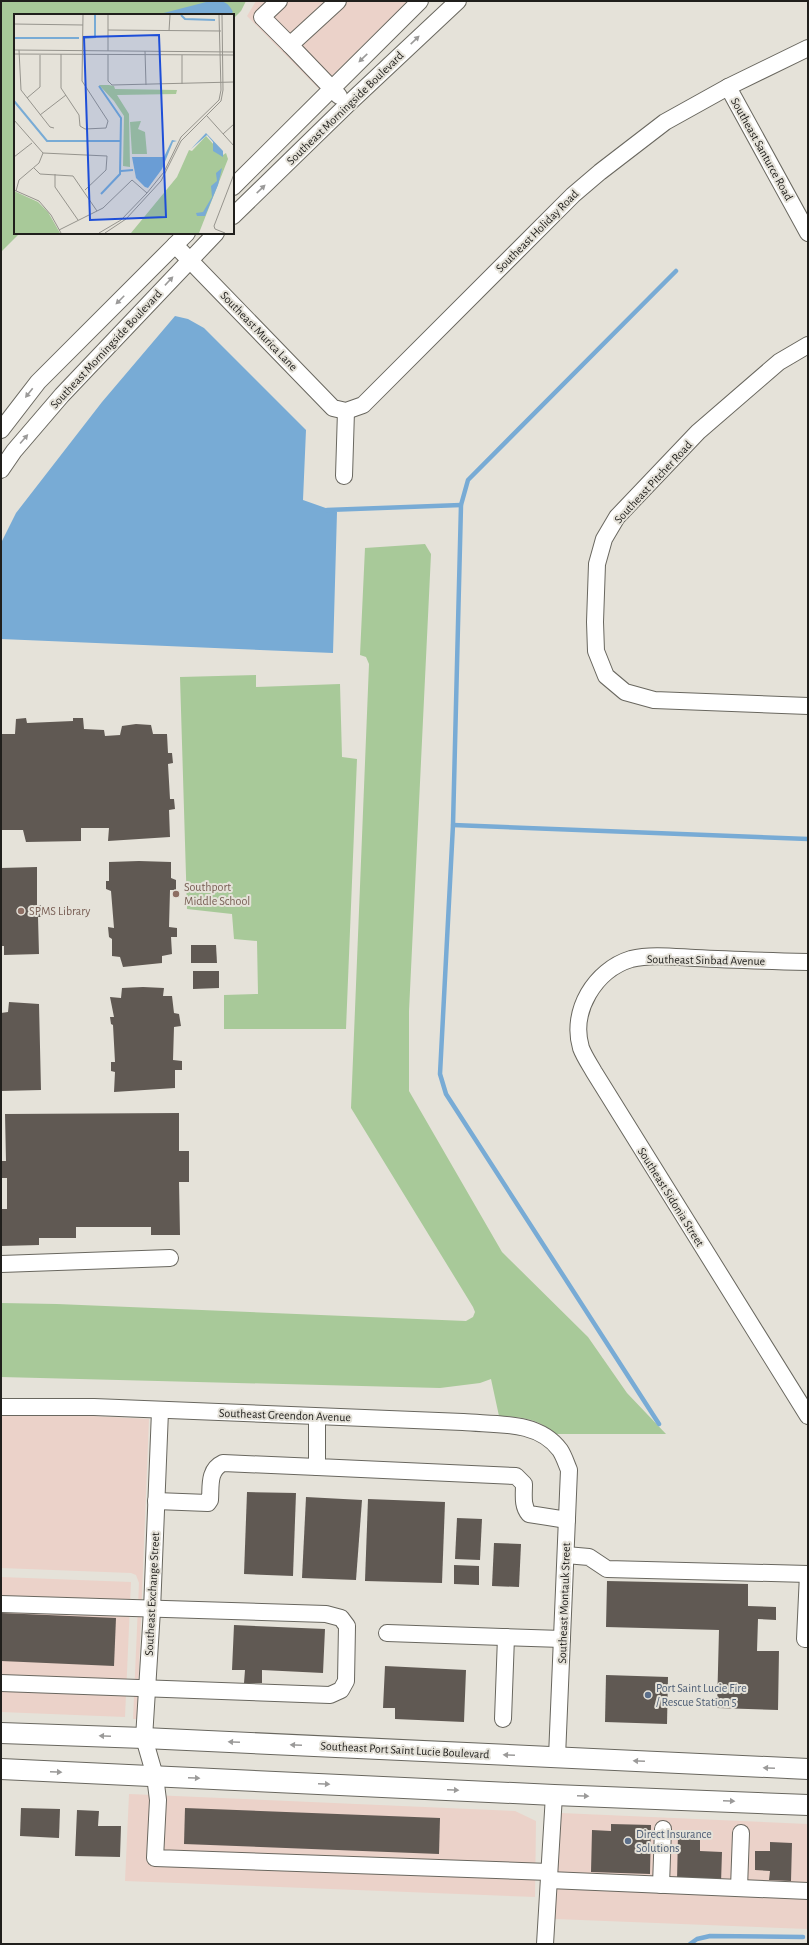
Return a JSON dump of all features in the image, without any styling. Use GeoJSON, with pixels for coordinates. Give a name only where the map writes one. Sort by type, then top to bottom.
{"type":"FeatureCollection","features":[{"type":"Feature","properties":{"kind":"main road","name":"Southeast Port Saint Lucie Boulevard"},"geometry":{"type":"LineString","coordinates":[[1,1733],[144,1738],[808,1769]]}},
{"type":"Feature","properties":{"kind":"main road"},"geometry":{"type":"LineString","coordinates":[[1,1770],[554,1795],[808,1804]]}},
{"type":"Feature","properties":{"kind":"street"},"geometry":{"type":"LineString","coordinates":[[279,1],[262,17],[347,104]]}},
{"type":"Feature","properties":{"kind":"street"},"geometry":{"type":"LineString","coordinates":[[290,46],[338,1]]}},
{"type":"Feature","properties":{"kind":"street","name":"Southeast Morningside Boulevard"},"geometry":{"type":"LineString","coordinates":[[234,186],[420,1]]}},
{"type":"Feature","properties":{"kind":"street","name":"Southeast Morningside Boulevard"},"geometry":{"type":"LineString","coordinates":[[234,215],[347,104],[458,1]]}},
{"type":"Feature","properties":{"kind":"street","name":"Southeast Holiday Road"},"geometry":{"type":"LineString","coordinates":[[346,411],[363,405],[572,195],[600,172],[665,122],[728,86],[808,48]]}},
{"type":"Feature","properties":{"kind":"street","name":"Southeast Santurce Road"},"geometry":{"type":"LineString","coordinates":[[728,86],[808,233]]}},
{"type":"Feature","properties":{"kind":"street","name":"Southeast Morningside Boulevard"},"geometry":{"type":"LineString","coordinates":[[1,430],[38,382],[186,234]]}},
{"type":"Feature","properties":{"kind":"street","name":"Southeast Morningside Boulevard"},"geometry":{"type":"LineString","coordinates":[[1,470],[14,451],[62,395],[189,259],[215,234]]}},
{"type":"Feature","properties":{"kind":"street","name":"Southeast Murica Lane"},"geometry":{"type":"LineString","coordinates":[[175,245],[333,408],[346,411]]}},
{"type":"Feature","properties":{"kind":"street","name":"Southeast Pitcher Road"},"geometry":{"type":"LineString","coordinates":[[808,345],[779,362],[698,432],[617,517],[604,538],[597,564],[595,622],[596,651],[606,676],[625,692],[654,700],[808,706]]}},
{"type":"Feature","properties":{"kind":"street"},"geometry":{"type":"LineString","coordinates":[[344,476],[346,411]]}},
{"type":"Feature","properties":{"kind":"street","name":"Southeast Sinbad Avenue"},"geometry":{"type":"LineString","coordinates":[[606,972],[632,959],[660,957],[808,962]]}},
{"type":"Feature","properties":{"kind":"street","name":"Southeast Sidonia Street"},"geometry":{"type":"LineString","coordinates":[[606,972],[592,986],[583,1004],[579,1026],[581,1048],[594,1072],[808,1416]]}},
{"type":"Feature","properties":{"kind":"street"},"geometry":{"type":"LineString","coordinates":[[1,1264],[170,1258]]}},
{"type":"Feature","properties":{"kind":"street","name":"Southeast Greendon Avenue"},"geometry":{"type":"LineString","coordinates":[[1,1407],[94,1407],[523,1426],[542,1432],[560,1450]]}},
{"type":"Feature","properties":{"kind":"street","name":"Southeast Exchange Street"},"geometry":{"type":"LineString","coordinates":[[160,1411],[152,1610],[144,1738],[155,1776],[158,1800],[155,1858],[549,1876]]}},
{"type":"Feature","properties":{"kind":"street"},"geometry":{"type":"LineString","coordinates":[[317,1417],[317,1467]]}},
{"type":"Feature","properties":{"kind":"street","name":"Southeast Montauk Street"},"geometry":{"type":"LineString","coordinates":[[557,1757],[569,1470],[560,1450]]}},
{"type":"Feature","properties":{"kind":"street"},"geometry":{"type":"LineString","coordinates":[[156,1501],[208,1503],[210,1500],[211,1478],[213,1472],[223,1463],[516,1476],[524,1484],[525,1510],[530,1514],[567,1520]]}},
{"type":"Feature","properties":{"kind":"street"},"geometry":{"type":"LineString","coordinates":[[566,1555],[589,1557],[607,1569],[808,1574],[805,1639],[808,1639]]}},
{"type":"Feature","properties":{"kind":"street"},"geometry":{"type":"LineString","coordinates":[[1,1604],[152,1610],[326,1614],[341,1618],[347,1626],[346,1681],[341,1690],[330,1695],[1,1683]]}},
{"type":"Feature","properties":{"kind":"street"},"geometry":{"type":"LineString","coordinates":[[387,1633],[562,1639]]}},
{"type":"Feature","properties":{"kind":"street"},"geometry":{"type":"LineString","coordinates":[[503,1719],[506,1637]]}},
{"type":"Feature","properties":{"kind":"street"},"geometry":{"type":"LineString","coordinates":[[545,1944],[554,1795]]}},
{"type":"Feature","properties":{"kind":"street"},"geometry":{"type":"LineString","coordinates":[[661,1885],[663,1829]]}},
{"type":"Feature","properties":{"kind":"street"},"geometry":{"type":"LineString","coordinates":[[739,1888],[741,1833]]}},
{"type":"Feature","properties":{"kind":"street"},"geometry":{"type":"LineString","coordinates":[[549,1876],[661,1885],[808,1891]]}},
{"type":"Feature","properties":{"kind":"shaded area"},"geometry":{"type":"Polygon","coordinates":[[[256,1],[408,1],[319,89],[247,16],[256,1]]]}},
{"type":"Feature","properties":{"kind":"shaded area"},"geometry":{"type":"Polygon","coordinates":[[[1,1416],[94,1416],[149,1419],[137,1719],[133,1719],[139,1583],[136,1575],[131,1573],[1,1568],[1,1416]]]}},
{"type":"Feature","properties":{"kind":"shaded area"},"geometry":{"type":"Polygon","coordinates":[[[1,1577],[131,1582],[125,1717],[1,1712],[1,1577]]]}},
{"type":"Feature","properties":{"kind":"shaded area"},"geometry":{"type":"Polygon","coordinates":[[[129,1794],[515,1811],[536,1821],[535,1897],[125,1881],[129,1794]]]}},
{"type":"Feature","properties":{"kind":"shaded area"},"geometry":{"type":"Polygon","coordinates":[[[561,1813],[808,1824],[808,1929],[555,1919],[561,1813]]]}},
{"type":"Feature","properties":{"kind":"green space"},"geometry":{"type":"Polygon","coordinates":[[[1,1],[246,1],[241,11],[234,18],[234,14],[14,14],[14,234],[19,234],[1,252],[1,1]]]}},
{"type":"Feature","properties":{"kind":"green space"},"geometry":{"type":"Polygon","coordinates":[[[425,544],[431,554],[409,1011],[409,1091],[502,1252],[588,1337],[627,1393],[666,1434],[555,1434],[549,1429],[529,1419],[499,1416],[491,1379],[480,1383],[440,1388],[1,1377],[1,1303],[466,1321],[473,1317],[475,1312],[473,1307],[351,1108],[369,664],[366,657],[360,655],[365,548],[425,544]]]}},
{"type":"Feature","properties":{"kind":"green space"},"geometry":{"type":"Polygon","coordinates":[[[256,675],[256,687],[340,684],[342,757],[357,759],[346,1029],[224,1029],[224,995],[258,994],[257,941],[234,939],[232,914],[187,909],[180,677],[256,675]]]}},
{"type":"Feature","properties":{"kind":"water"},"geometry":{"type":"Polygon","coordinates":[[[210,1],[224,2],[229,5],[233,12],[230,14],[160,14],[210,1]]]}},
{"type":"Feature","properties":{"kind":"water"},"geometry":{"type":"Polygon","coordinates":[[[175,316],[188,319],[204,328],[306,430],[303,500],[337,512],[333,653],[1,639],[1,543],[16,513],[102,402],[175,316]]]}},
{"type":"Feature","properties":{"kind":"building"},"geometry":{"type":"Polygon","coordinates":[[[26,718],[27,723],[73,721],[73,718],[83,718],[84,729],[104,730],[105,736],[120,735],[122,726],[136,724],[151,725],[153,734],[167,734],[168,753],[172,753],[173,763],[168,764],[170,799],[174,799],[175,809],[169,810],[170,837],[108,841],[109,828],[81,828],[81,841],[26,842],[23,830],[1,830],[1,734],[15,734],[16,719],[26,718]]]}},
{"type":"Feature","properties":{"kind":"building"},"geometry":{"type":"Polygon","coordinates":[[[109,862],[171,862],[171,878],[176,880],[176,890],[170,890],[169,927],[177,928],[177,937],[171,937],[172,954],[162,956],[162,963],[123,967],[120,957],[112,956],[112,939],[109,937],[108,927],[114,928],[111,891],[106,889],[106,881],[109,881],[109,862]]]}},
{"type":"Feature","properties":{"kind":"building","name":"SPMS Library"},"geometry":{"type":"Polygon","coordinates":[[[37,867],[37,905],[41,905],[41,917],[38,917],[39,954],[4,955],[4,946],[1,946],[1,868],[37,867]]]}},
{"type":"Feature","properties":{"kind":"building"},"geometry":{"type":"Polygon","coordinates":[[[191,945],[216,945],[217,963],[191,963],[191,945]]]}},
{"type":"Feature","properties":{"kind":"building"},"geometry":{"type":"Polygon","coordinates":[[[193,971],[219,971],[219,988],[193,989],[193,971]]]}},
{"type":"Feature","properties":{"kind":"building"},"geometry":{"type":"Polygon","coordinates":[[[122,988],[164,988],[163,996],[172,996],[174,1013],[179,1014],[181,1026],[174,1027],[173,1060],[182,1061],[182,1070],[175,1070],[175,1088],[114,1092],[115,1072],[111,1071],[111,1062],[115,1062],[113,1025],[111,1024],[110,1017],[114,1017],[110,997],[121,998],[122,988]]]}},
{"type":"Feature","properties":{"kind":"building"},"geometry":{"type":"Polygon","coordinates":[[[9,1002],[39,1004],[41,1090],[1,1091],[1,1013],[8,1012],[9,1002]]]}},
{"type":"Feature","properties":{"kind":"building"},"geometry":{"type":"Polygon","coordinates":[[[179,1113],[179,1151],[189,1151],[189,1182],[179,1182],[180,1235],[151,1235],[151,1227],[76,1227],[76,1238],[39,1238],[39,1245],[1,1246],[1,1209],[7,1209],[7,1178],[1,1178],[1,1161],[6,1161],[5,1114],[179,1113]]]}},
{"type":"Feature","properties":{"kind":"building"},"geometry":{"type":"Polygon","coordinates":[[[247,1492],[296,1493],[293,1576],[244,1574],[247,1492]]]}},
{"type":"Feature","properties":{"kind":"building"},"geometry":{"type":"Polygon","coordinates":[[[306,1497],[362,1500],[356,1580],[302,1578],[306,1497]]]}},
{"type":"Feature","properties":{"kind":"building"},"geometry":{"type":"Polygon","coordinates":[[[368,1499],[445,1502],[442,1583],[365,1581],[368,1499]]]}},
{"type":"Feature","properties":{"kind":"building"},"geometry":{"type":"Polygon","coordinates":[[[457,1518],[482,1519],[480,1560],[455,1559],[457,1518]]]}},
{"type":"Feature","properties":{"kind":"building"},"geometry":{"type":"Polygon","coordinates":[[[494,1543],[521,1544],[519,1587],[492,1586],[494,1543]]]}},
{"type":"Feature","properties":{"kind":"building"},"geometry":{"type":"Polygon","coordinates":[[[454,1565],[479,1566],[479,1585],[454,1584],[454,1565]]]}},
{"type":"Feature","properties":{"kind":"building"},"geometry":{"type":"Polygon","coordinates":[[[607,1581],[748,1584],[748,1606],[776,1607],[776,1620],[758,1619],[757,1651],[779,1651],[778,1710],[717,1708],[719,1630],[606,1627],[607,1581]]]}},
{"type":"Feature","properties":{"kind":"building"},"geometry":{"type":"Polygon","coordinates":[[[1,1613],[116,1618],[114,1666],[1,1661],[1,1613]]]}},
{"type":"Feature","properties":{"kind":"building"},"geometry":{"type":"Polygon","coordinates":[[[234,1625],[325,1629],[323,1673],[262,1670],[262,1683],[244,1683],[245,1670],[232,1670],[234,1625]]]}},
{"type":"Feature","properties":{"kind":"building"},"geometry":{"type":"Polygon","coordinates":[[[385,1666],[466,1670],[464,1722],[395,1719],[395,1708],[383,1708],[385,1666]]]}},
{"type":"Feature","properties":{"kind":"building"},"geometry":{"type":"Polygon","coordinates":[[[606,1675],[668,1677],[667,1724],[605,1722],[606,1675]]]}},
{"type":"Feature","properties":{"kind":"building"},"geometry":{"type":"Polygon","coordinates":[[[21,1808],[60,1809],[59,1838],[20,1836],[21,1808]]]}},
{"type":"Feature","properties":{"kind":"building"},"geometry":{"type":"Polygon","coordinates":[[[185,1808],[440,1818],[439,1854],[184,1844],[185,1808]]]}},
{"type":"Feature","properties":{"kind":"building"},"geometry":{"type":"Polygon","coordinates":[[[77,1810],[99,1811],[98,1826],[121,1826],[120,1857],[75,1856],[77,1810]]]}},
{"type":"Feature","properties":{"kind":"building"},"geometry":{"type":"Polygon","coordinates":[[[611,1824],[651,1825],[650,1874],[591,1872],[592,1830],[611,1831],[611,1824]]]}},
{"type":"Feature","properties":{"kind":"building"},"geometry":{"type":"Polygon","coordinates":[[[678,1834],[700,1835],[700,1851],[722,1852],[721,1883],[677,1881],[678,1834]]]}},
{"type":"Feature","properties":{"kind":"building"},"geometry":{"type":"Polygon","coordinates":[[[770,1842],[792,1843],[791,1881],[769,1880],[770,1871],[755,1870],[755,1851],[770,1851],[770,1842]]]}},
{"type":"Feature","properties":{"kind":"waterway"},"geometry":{"type":"LineString","coordinates":[[659,1424],[446,1094],[440,1074],[453,825],[461,505],[468,480],[676,271]]}},
{"type":"Feature","properties":{"kind":"waterway"},"geometry":{"type":"LineString","coordinates":[[327,510],[461,505]]}},
{"type":"Feature","properties":{"kind":"waterway"},"geometry":{"type":"LineString","coordinates":[[453,825],[808,839]]}},
{"type":"Feature","properties":{"kind":"waterway"},"geometry":{"type":"LineString","coordinates":[[690,1944],[697,1939],[710,1936],[803,1937]]}},
{"type":"Feature","properties":{"kind":"place","name":"Southport Middle School"},"geometry":{"type":"Point","coordinates":[176,894]}},
{"type":"Feature","properties":{"kind":"place","name":"SPMS Library"},"geometry":{"type":"Point","coordinates":[21,911]}},
{"type":"Feature","properties":{"kind":"place","name":"Port Saint Lucie Fire / Rescue Station 5"},"geometry":{"type":"Point","coordinates":[648,1695]}},
{"type":"Feature","properties":{"kind":"place","name":"Direct Insurance Solutions"},"geometry":{"type":"Point","coordinates":[628,1841]}}]}
